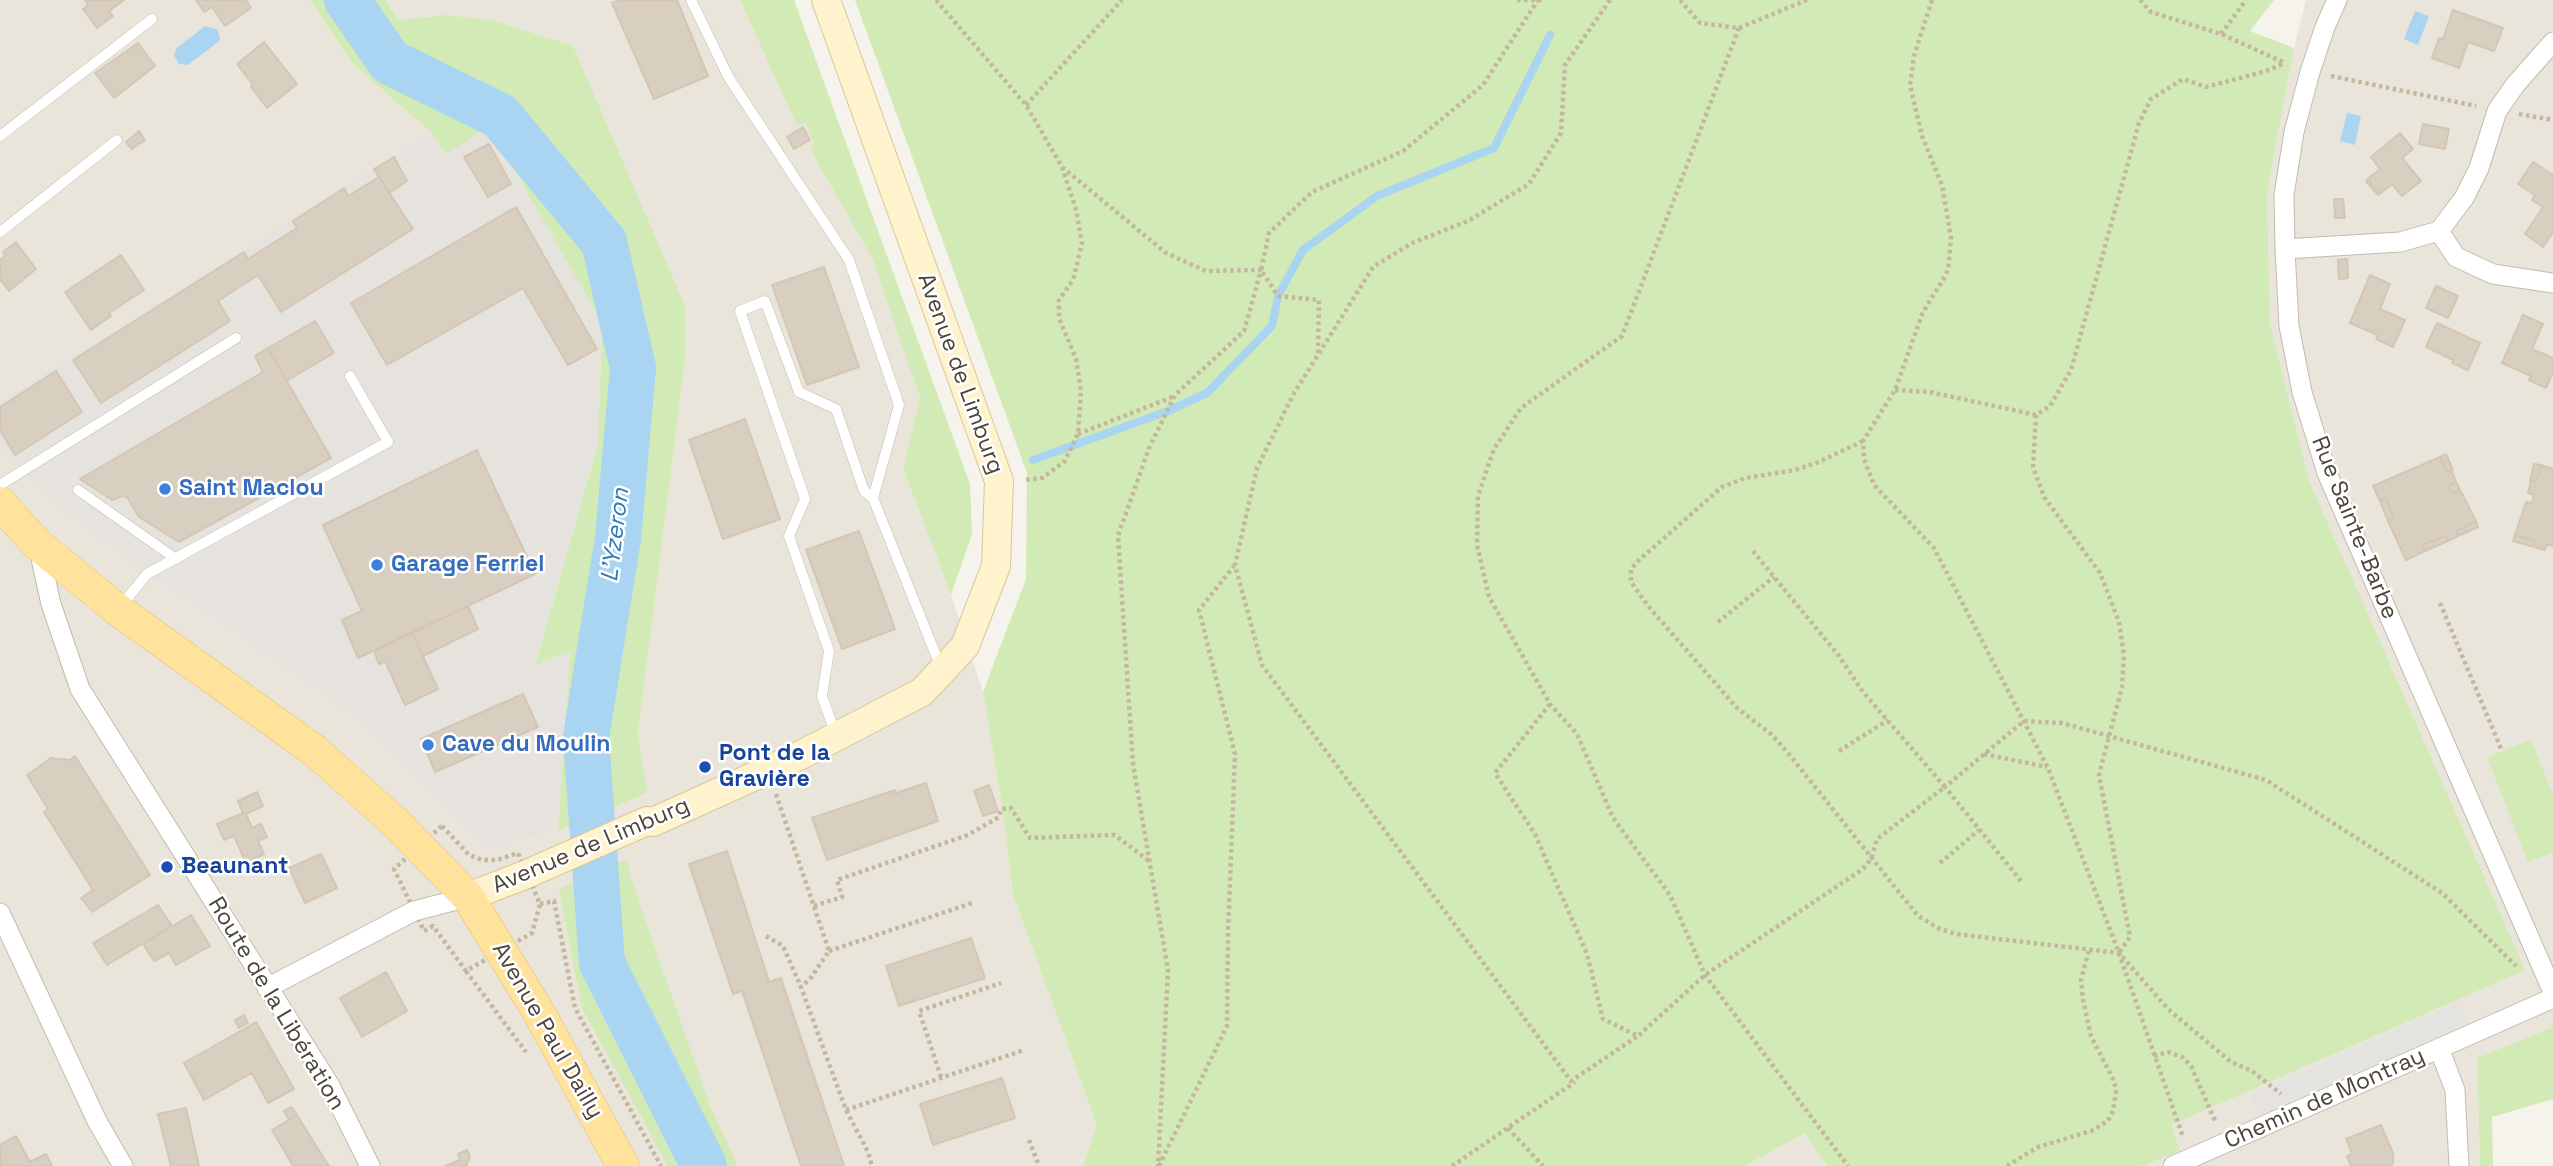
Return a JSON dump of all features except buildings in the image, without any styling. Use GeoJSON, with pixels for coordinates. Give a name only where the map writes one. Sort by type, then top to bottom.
{"type":"FeatureCollection","features":[{"type":"Feature","properties":{"kind":"main road","name":"Route de la Libération"},"geometry":{"type":"LineString","coordinates":[[0,503],[37,544],[118,610],[315,751],[397,823],[468,897]]}},
{"type":"Feature","properties":{"kind":"main road","name":"Avenue Paul Dailly"},"geometry":{"type":"LineString","coordinates":[[468,897],[538,1011],[624,1166]]}},
{"type":"Feature","properties":{"kind":"street","name":"Avenue de Limburg"},"geometry":{"type":"LineString","coordinates":[[267,988],[414,911],[468,897],[647,821],[653,822],[836,736],[922,692],[965,646],[996,566],[999,481],[826,0]]}},
{"type":"Feature","properties":{"kind":"street","name":"Rue Sainte-Barbe"},"geometry":{"type":"LineString","coordinates":[[2337,0],[2310,72],[2294,132],[2284,195],[2289,326],[2302,392],[2327,474],[2553,992]]}},
{"type":"Feature","properties":{"kind":"street"},"geometry":{"type":"LineString","coordinates":[[2285,249],[2400,242],[2439,231],[2464,198],[2479,168],[2497,111],[2553,42]]}},
{"type":"Feature","properties":{"kind":"street"},"geometry":{"type":"LineString","coordinates":[[2439,231],[2456,257],[2493,274],[2553,283]]}},
{"type":"Feature","properties":{"kind":"street","name":"Route de la Libération"},"geometry":{"type":"LineString","coordinates":[[37,544],[51,604],[80,690],[329,1084],[370,1166]]}},
{"type":"Feature","properties":{"kind":"street"},"geometry":{"type":"LineString","coordinates":[[0,913],[97,1121],[123,1166]]}},
{"type":"Feature","properties":{"kind":"street","name":"Chemin de Montray"},"geometry":{"type":"LineString","coordinates":[[2185,1163],[2553,999]]}},
{"type":"Feature","properties":{"kind":"street","name":"Chemin de Montray"},"geometry":{"type":"LineString","coordinates":[[2439,1048],[2455,1090],[2459,1166]]}},
{"type":"Feature","properties":{"kind":"lane"},"geometry":{"type":"LineString","coordinates":[[691,0],[729,78],[849,260],[899,405],[873,498]]}},
{"type":"Feature","properties":{"kind":"lane"},"geometry":{"type":"LineString","coordinates":[[0,136],[152,19]]}},
{"type":"Feature","properties":{"kind":"lane"},"geometry":{"type":"LineString","coordinates":[[0,232],[117,140]]}},
{"type":"Feature","properties":{"kind":"lane"},"geometry":{"type":"LineString","coordinates":[[836,736],[821,696],[829,651],[789,536],[804,499],[740,311],[765,301],[799,392],[836,409],[864,491],[873,498],[942,671]]}},
{"type":"Feature","properties":{"kind":"lane"},"geometry":{"type":"LineString","coordinates":[[0,485],[236,338]]}},
{"type":"Feature","properties":{"kind":"lane"},"geometry":{"type":"LineString","coordinates":[[118,610],[147,574],[388,442],[350,376]]}},
{"type":"Feature","properties":{"kind":"lane"},"geometry":{"type":"LineString","coordinates":[[78,490],[176,559]]}},
{"type":"Feature","properties":{"kind":"path"},"geometry":{"type":"LineString","coordinates":[[936,0],[1026,105],[1062,167],[1076,210],[1082,244],[1073,280],[1059,300],[1059,318],[1076,359],[1081,391],[1078,434],[1064,462],[1042,478],[999,481]]}},
{"type":"Feature","properties":{"kind":"path"},"geometry":{"type":"LineString","coordinates":[[1026,105],[1122,0]]}},
{"type":"Feature","properties":{"kind":"path"},"geometry":{"type":"LineString","coordinates":[[1517,0],[1539,0]]}},
{"type":"Feature","properties":{"kind":"path"},"geometry":{"type":"LineString","coordinates":[[1158,1166],[1168,970],[1133,764],[1118,536],[1149,448],[1175,396],[1244,331],[1269,233],[1312,192],[1403,151],[1483,85],[1539,0]]}},
{"type":"Feature","properties":{"kind":"path"},"geometry":{"type":"LineString","coordinates":[[1158,1166],[1227,1026],[1235,754],[1199,610],[1235,565],[1256,468],[1293,395],[1373,267],[1412,243],[1468,222],[1529,184],[1562,133],[1565,65],[1610,0]]}},
{"type":"Feature","properties":{"kind":"path"},"geometry":{"type":"LineString","coordinates":[[1680,0],[1700,23],[1740,28],[1807,0]]}},
{"type":"Feature","properties":{"kind":"path"},"geometry":{"type":"LineString","coordinates":[[1932,0],[1914,56],[1910,85],[1922,136],[1942,185],[1951,238],[1949,263],[1946,275],[1923,312],[1895,390],[1863,441],[1795,470],[1778,475],[1764,474],[1745,478],[1722,487],[1638,561],[1631,569],[1631,582],[1648,606],[1737,708],[1771,734],[1788,752],[1918,916],[1940,929],[1956,934],[2119,953],[2168,1009],[2231,1062],[2252,1071],[2300,1110]]}},
{"type":"Feature","properties":{"kind":"path"},"geometry":{"type":"LineString","coordinates":[[2140,0],[2151,12],[2221,34],[2310,72],[2553,120]]}},
{"type":"Feature","properties":{"kind":"path"},"geometry":{"type":"LineString","coordinates":[[2221,34],[2246,0]]}},
{"type":"Feature","properties":{"kind":"path"},"geometry":{"type":"LineString","coordinates":[[1740,28],[1622,336],[1521,408],[1494,449],[1478,496],[1477,545],[1489,597],[1550,704],[1577,734],[1613,818],[1670,895],[1705,975],[1848,1166]]}},
{"type":"Feature","properties":{"kind":"path"},"geometry":{"type":"LineString","coordinates":[[1895,390],[1930,392],[2036,415],[2050,407],[2071,370],[2138,123],[2151,99],[2183,79],[2206,87],[2266,71],[2285,63]]}},
{"type":"Feature","properties":{"kind":"path"},"geometry":{"type":"LineString","coordinates":[[1062,167],[1166,253],[1206,271],[1261,270]]}},
{"type":"Feature","properties":{"kind":"path"},"geometry":{"type":"LineString","coordinates":[[1261,270],[1278,296],[1319,300],[1318,356]]}},
{"type":"Feature","properties":{"kind":"path"},"geometry":{"type":"LineString","coordinates":[[1078,434],[1175,396]]}},
{"type":"Feature","properties":{"kind":"path"},"geometry":{"type":"LineString","coordinates":[[2036,415],[2033,467],[2044,497],[2100,573],[2119,622],[2124,655],[2122,687],[2099,775],[2130,937],[2119,953]]}},
{"type":"Feature","properties":{"kind":"path"},"geometry":{"type":"LineString","coordinates":[[1863,441],[1864,458],[1874,485],[1934,548],[2048,768],[2119,953],[2154,1056],[2185,1163]]}},
{"type":"Feature","properties":{"kind":"path"},"geometry":{"type":"LineString","coordinates":[[1752,550],[1839,656],[1863,692],[2021,881]]}},
{"type":"Feature","properties":{"kind":"path"},"geometry":{"type":"LineString","coordinates":[[1235,565],[1262,665],[1571,1081],[1638,1037]]}},
{"type":"Feature","properties":{"kind":"path"},"geometry":{"type":"LineString","coordinates":[[1718,622],[1774,577]]}},
{"type":"Feature","properties":{"kind":"path"},"geometry":{"type":"LineString","coordinates":[[2440,603],[2502,751]]}},
{"type":"Feature","properties":{"kind":"path"},"geometry":{"type":"LineString","coordinates":[[1550,704],[1495,772],[1535,834],[1587,954],[1603,1019],[1638,1037]]}},
{"type":"Feature","properties":{"kind":"path"},"geometry":{"type":"LineString","coordinates":[[1839,751],[1888,720]]}},
{"type":"Feature","properties":{"kind":"path"},"geometry":{"type":"LineString","coordinates":[[1452,1166],[1638,1037],[1705,975],[1863,869],[1871,859],[1877,839],[2024,721],[2062,723],[2266,780],[2442,893],[2517,967],[2542,965]]}},
{"type":"Feature","properties":{"kind":"path"},"geometry":{"type":"LineString","coordinates":[[1984,754],[2048,768]]}},
{"type":"Feature","properties":{"kind":"path"},"geometry":{"type":"LineString","coordinates":[[744,781],[753,801],[776,792],[829,951]]}},
{"type":"Feature","properties":{"kind":"path"},"geometry":{"type":"LineString","coordinates":[[814,906],[842,897],[837,880],[968,835],[999,817],[1001,809],[1011,808],[1030,838],[1115,835],[1150,861]]}},
{"type":"Feature","properties":{"kind":"path"},"geometry":{"type":"LineString","coordinates":[[1940,863],[1979,830]]}},
{"type":"Feature","properties":{"kind":"path"},"geometry":{"type":"LineString","coordinates":[[540,904],[554,901],[575,1008],[661,1166]]}},
{"type":"Feature","properties":{"kind":"path"},"geometry":{"type":"LineString","coordinates":[[801,987],[810,979],[829,951],[975,902]]}},
{"type":"Feature","properties":{"kind":"path"},"geometry":{"type":"LineString","coordinates":[[766,936],[783,946],[801,987],[846,1110],[868,1152],[872,1166]]}},
{"type":"Feature","properties":{"kind":"path"},"geometry":{"type":"LineString","coordinates":[[2007,1166],[2038,1147],[2091,1131],[2108,1121],[2113,1111],[2116,1091],[2114,1081],[2091,1036],[2083,1000],[2081,980],[2089,950]]}},
{"type":"Feature","properties":{"kind":"path"},"geometry":{"type":"LineString","coordinates":[[466,971],[528,1055]]}},
{"type":"Feature","properties":{"kind":"path"},"geometry":{"type":"LineString","coordinates":[[941,1077],[919,1011],[1000,983]]}},
{"type":"Feature","properties":{"kind":"path"},"geometry":{"type":"LineString","coordinates":[[846,1110],[1024,1050]]}},
{"type":"Feature","properties":{"kind":"path"},"geometry":{"type":"LineString","coordinates":[[2154,1056],[2168,1052],[2182,1057],[2191,1066],[2225,1143]]}},
{"type":"Feature","properties":{"kind":"path"},"geometry":{"type":"LineString","coordinates":[[1508,1128],[1543,1166]]}},
{"type":"Feature","properties":{"kind":"path"},"geometry":{"type":"LineString","coordinates":[[1029,1140],[1039,1166]]}},
{"type":"Feature","properties":{"kind":"shaded area"},"geometry":{"type":"Polygon","coordinates":[[[0,0],[310,0],[351,62],[431,132],[0,401],[0,0]]]}},
{"type":"Feature","properties":{"kind":"shaded area"},"geometry":{"type":"Polygon","coordinates":[[[385,0],[740,0],[797,125],[805,123],[814,143],[810,149],[872,258],[920,398],[903,468],[951,595],[983,692],[1003,812],[1013,895],[1097,1125],[1083,1166],[0,1166],[0,446],[48,501],[147,574],[309,683],[378,736],[489,849],[558,831],[646,793],[638,733],[685,360],[685,306],[445,15],[398,20],[385,0]]]}},
{"type":"Feature","properties":{"kind":"shaded area"},"geometry":{"type":"Polygon","coordinates":[[[2306,0],[2553,0],[2553,1027],[2477,1058],[2480,1166],[2143,1166],[2180,1151],[2170,1125],[2524,970],[2309,481],[2270,325],[2267,192],[2294,48],[2306,0]]]}},
{"type":"Feature","properties":{"kind":"shaded area"},"geometry":{"type":"Polygon","coordinates":[[[490,127],[602,323],[598,444],[535,664],[570,650],[558,831],[489,849],[378,736],[309,683],[147,574],[48,501],[0,446],[0,401],[431,132],[446,154],[490,127]]]}},
{"type":"Feature","properties":{"kind":"shaded area"},"geometry":{"type":"Polygon","coordinates":[[[2459,1002],[2469,1023],[2259,1116],[2250,1095],[2459,1002]]]}},
{"type":"Feature","properties":{"kind":"shaded area"},"geometry":{"type":"Polygon","coordinates":[[[1806,1134],[1828,1166],[1744,1166],[1806,1134]]]}},
{"type":"Feature","properties":{"kind":"green space"},"geometry":{"type":"Polygon","coordinates":[[[310,0],[385,0],[398,20],[445,15],[495,21],[573,46],[685,306],[685,360],[638,733],[647,793],[558,831],[570,651],[535,665],[598,444],[602,323],[490,127],[446,154],[431,132],[351,62],[310,0]]]}},
{"type":"Feature","properties":{"kind":"green space"},"geometry":{"type":"Polygon","coordinates":[[[740,0],[794,0],[970,484],[972,534],[951,595],[903,468],[920,398],[872,258],[810,149],[814,143],[805,123],[797,126],[740,0]]]}},
{"type":"Feature","properties":{"kind":"green space"},"geometry":{"type":"Polygon","coordinates":[[[855,0],[2274,0],[2250,31],[2294,48],[2267,192],[2270,325],[2309,481],[2525,970],[2171,1125],[2180,1151],[2143,1166],[1828,1166],[1805,1134],[1744,1166],[1083,1166],[1097,1125],[1013,895],[1003,812],[983,692],[1026,579],[1027,473],[855,0]]]}},
{"type":"Feature","properties":{"kind":"green space"},"geometry":{"type":"Polygon","coordinates":[[[2531,740],[2553,795],[2553,852],[2528,862],[2487,757],[2531,740]]]}},
{"type":"Feature","properties":{"kind":"green space"},"geometry":{"type":"Polygon","coordinates":[[[627,859],[631,879],[710,1106],[738,1166],[668,1166],[582,1008],[559,889],[627,859]]]}},
{"type":"Feature","properties":{"kind":"green space"},"geometry":{"type":"Polygon","coordinates":[[[2553,1027],[2553,1099],[2492,1117],[2493,1166],[2480,1166],[2477,1058],[2553,1027]]]}},
{"type":"Feature","properties":{"kind":"water"},"geometry":{"type":"Polygon","coordinates":[[[2415,11],[2429,16],[2418,45],[2404,39],[2415,11]]]}},
{"type":"Feature","properties":{"kind":"water"},"geometry":{"type":"Polygon","coordinates":[[[205,26],[217,29],[220,38],[218,42],[188,65],[179,64],[174,55],[177,48],[205,26]]]}},
{"type":"Feature","properties":{"kind":"water"},"geometry":{"type":"Polygon","coordinates":[[[2347,113],[2361,116],[2355,145],[2340,141],[2347,113]]]}},
{"type":"Feature","properties":{"kind":"waterway","name":"L'Yzeron"},"geometry":{"type":"LineString","coordinates":[[347,0],[390,62],[500,116],[604,242],[633,368],[618,538],[586,737],[602,963],[704,1166]]}},
{"type":"Feature","properties":{"kind":"waterway"},"geometry":{"type":"LineString","coordinates":[[1033,460],[1168,411],[1207,393],[1272,326],[1278,296],[1303,250],[1377,196],[1494,148],[1550,35]]}},
{"type":"Feature","properties":{"kind":"place","name":"Saint Maclou"},"geometry":{"type":"Point","coordinates":[165,489]}},
{"type":"Feature","properties":{"kind":"place","name":"Garage Ferriel"},"geometry":{"type":"Point","coordinates":[377,565]}},
{"type":"Feature","properties":{"kind":"place","name":"Cave du Moulin"},"geometry":{"type":"Point","coordinates":[428,745]}},
{"type":"Feature","properties":{"kind":"place","name":"Pont de la Gravière"},"geometry":{"type":"Point","coordinates":[705,767]}},
{"type":"Feature","properties":{"kind":"place","name":"Beaunant"},"geometry":{"type":"Point","coordinates":[167,867]}}]}
